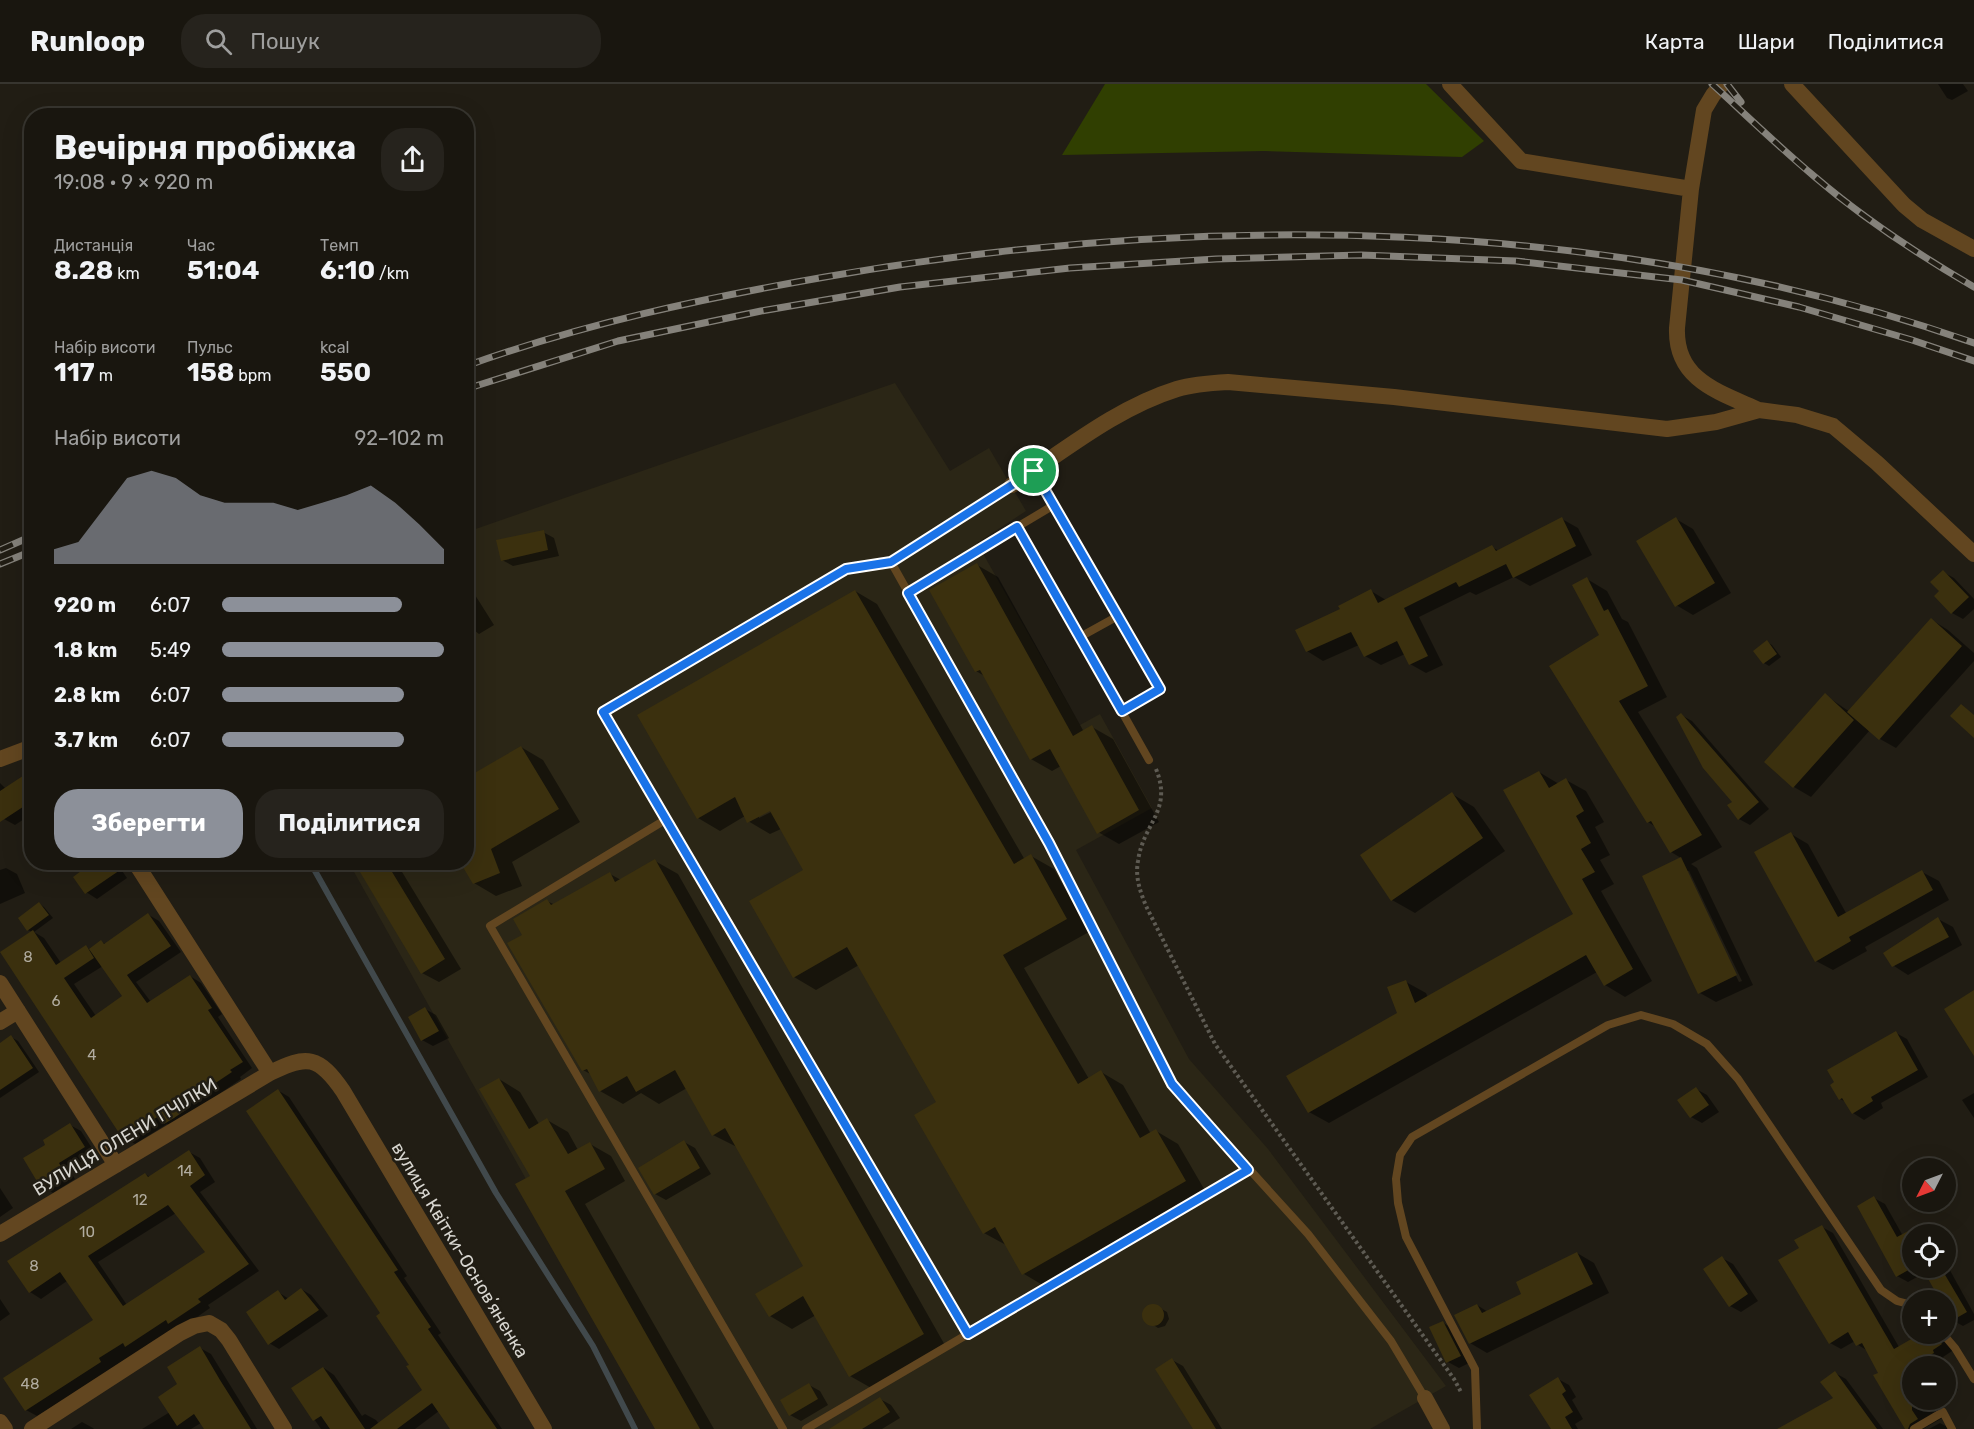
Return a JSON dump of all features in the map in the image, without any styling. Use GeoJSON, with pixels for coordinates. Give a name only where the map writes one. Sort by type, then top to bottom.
{"type":"FeatureCollection","features":[{"type":"Feature","properties":{"kind":"street"},"geometry":{"type":"LineString","coordinates":[[1450,84],[1521,161],[1691,189]]}},
{"type":"Feature","properties":{"kind":"street"},"geometry":{"type":"LineString","coordinates":[[1722,84],[1704,110],[1691,189],[1677,328],[1679,351],[1685,366],[1696,378],[1717,392],[1759,410],[1797,415],[1833,426],[1877,463],[1974,554]]}},
{"type":"Feature","properties":{"kind":"street"},"geometry":{"type":"LineString","coordinates":[[1792,84],[1904,205],[1922,220],[1974,249]]}},
{"type":"Feature","properties":{"kind":"street"},"geometry":{"type":"LineString","coordinates":[[1012,485],[1128,410],[1162,395],[1200,384],[1228,382],[1394,397],[1667,429],[1716,422],[1759,410]]}},
{"type":"Feature","properties":{"kind":"street"},"geometry":{"type":"LineString","coordinates":[[0,759],[24,750]]}},
{"type":"Feature","properties":{"kind":"street"},"geometry":{"type":"LineString","coordinates":[[140,870],[270,1073]]}},
{"type":"Feature","properties":{"kind":"street"},"geometry":{"type":"LineString","coordinates":[[0,983],[116,1165]]}},
{"type":"Feature","properties":{"kind":"street"},"geometry":{"type":"LineString","coordinates":[[0,1022],[18,1011]]}},
{"type":"Feature","properties":{"kind":"street","name":"ВУЛИЦЯ ОЛЕНИ ПЧІЛКИ"},"geometry":{"type":"LineString","coordinates":[[0,1234],[288,1064],[300,1061],[321,1065],[343,1091]]}},
{"type":"Feature","properties":{"kind":"street","name":"вулиця Квітки-Основʼяненка"},"geometry":{"type":"LineString","coordinates":[[343,1091],[544,1429]]}},
{"type":"Feature","properties":{"kind":"street"},"geometry":{"type":"LineString","coordinates":[[32,1429],[180,1333],[194,1326],[209,1323],[221,1330],[229,1340],[284,1429]]}},
{"type":"Feature","properties":{"kind":"street"},"geometry":{"type":"LineString","coordinates":[[1425,1398],[1442,1429]]}},
{"type":"Feature","properties":{"kind":"street"},"geometry":{"type":"LineString","coordinates":[[0,1422],[5,1429]]}},
{"type":"Feature","properties":{"kind":"lane"},"geometry":{"type":"LineString","coordinates":[[1034,471],[1160,689],[1122,711]]}},
{"type":"Feature","properties":{"kind":"lane"},"geometry":{"type":"LineString","coordinates":[[968,1334],[603,712],[846,569],[891,562],[1012,485]]}},
{"type":"Feature","properties":{"kind":"lane"},"geometry":{"type":"LineString","coordinates":[[908,593],[1054,505]]}},
{"type":"Feature","properties":{"kind":"lane"},"geometry":{"type":"LineString","coordinates":[[1017,527],[1149,760]]}},
{"type":"Feature","properties":{"kind":"lane"},"geometry":{"type":"LineString","coordinates":[[891,562],[1049,843],[1172,1084],[1308,1234],[1391,1341],[1425,1398]]}},
{"type":"Feature","properties":{"kind":"lane"},"geometry":{"type":"LineString","coordinates":[[1080,638],[1118,616]]}},
{"type":"Feature","properties":{"kind":"lane"},"geometry":{"type":"LineString","coordinates":[[665,820],[490,926],[783,1429]]}},
{"type":"Feature","properties":{"kind":"lane"},"geometry":{"type":"LineString","coordinates":[[1477,1425],[1475,1370],[1406,1237],[1398,1203],[1396,1179],[1400,1155],[1412,1137],[1608,1025],[1641,1015],[1674,1024],[1707,1044],[1738,1079],[1881,1290],[1902,1302]]}},
{"type":"Feature","properties":{"kind":"lane"},"geometry":{"type":"LineString","coordinates":[[806,1429],[1248,1170]]}},
{"type":"Feature","properties":{"kind":"lane"},"geometry":{"type":"LineString","coordinates":[[1952,1344],[1974,1379]]}},
{"type":"Feature","properties":{"kind":"lane"},"geometry":{"type":"LineString","coordinates":[[1914,1429],[1942,1412],[1952,1429]]}},
{"type":"Feature","properties":{"kind":"path"},"geometry":{"type":"LineString","coordinates":[[1149,760],[1160,780],[1162,796],[1138,861],[1138,883],[1146,906],[1215,1044],[1454,1379],[1477,1425]]}},
{"type":"Feature","properties":{"kind":"shaded area"},"geometry":{"type":"Polygon","coordinates":[[[895,383],[950,471],[989,448],[1026,511],[977,543],[1080,725],[1100,714],[1152,808],[1076,850],[1189,1059],[1268,1149],[1446,1386],[1370,1429],[666,1429],[353,870],[474,870],[474,530],[895,383]]]}},
{"type":"Feature","properties":{"kind":"green space"},"geometry":{"type":"Polygon","coordinates":[[[1105,84],[1426,84],[1484,141],[1462,157],[1264,151],[1062,155],[1105,84]]]}},
{"type":"Feature","properties":{"kind":"building"},"geometry":{"type":"Polygon","coordinates":[[[1562,517],[1576,546],[1513,578],[1506,564],[1459,587],[1456,582],[1404,608],[1428,656],[1409,665],[1397,641],[1364,657],[1351,632],[1306,652],[1295,630],[1340,609],[1338,606],[1371,589],[1378,603],[1492,545],[1496,551],[1562,517]]]}},
{"type":"Feature","properties":{"kind":"building"},"geometry":{"type":"Polygon","coordinates":[[[1676,517],[1715,583],[1675,607],[1636,541],[1676,517]]]}},
{"type":"Feature","properties":{"kind":"building"},"geometry":{"type":"Polygon","coordinates":[[[544,530],[548,550],[501,561],[496,540],[544,530]]]}},
{"type":"Feature","properties":{"kind":"building"},"geometry":{"type":"Polygon","coordinates":[[[977,563],[1073,736],[1092,725],[1139,810],[1097,834],[1050,749],[1030,760],[980,670],[975,672],[929,590],[977,563]]]}},
{"type":"Feature","properties":{"kind":"building"},"geometry":{"type":"Polygon","coordinates":[[[1943,570],[1969,597],[1951,614],[1934,596],[1939,591],[1930,582],[1943,570]]]}},
{"type":"Feature","properties":{"kind":"building"},"geometry":{"type":"Polygon","coordinates":[[[1587,577],[1604,611],[1608,609],[1648,686],[1619,701],[1702,835],[1670,853],[1651,821],[1647,823],[1549,666],[1599,635],[1572,585],[1587,577]]]}},
{"type":"Feature","properties":{"kind":"building"},"geometry":{"type":"Polygon","coordinates":[[[855,590],[1014,864],[1031,854],[1067,919],[1003,955],[1078,1084],[1101,1070],[1140,1138],[1156,1129],[1186,1181],[1022,1275],[995,1227],[983,1234],[914,1115],[936,1102],[847,947],[793,978],[749,901],[803,870],[770,811],[747,823],[735,797],[697,819],[637,715],[855,590]]]}},
{"type":"Feature","properties":{"kind":"building"},"geometry":{"type":"Polygon","coordinates":[[[1931,618],[1962,646],[1879,740],[1847,712],[1931,618]]]}},
{"type":"Feature","properties":{"kind":"building"},"geometry":{"type":"Polygon","coordinates":[[[1767,640],[1777,654],[1763,664],[1753,651],[1767,640]]]}},
{"type":"Feature","properties":{"kind":"building"},"geometry":{"type":"Polygon","coordinates":[[[1825,693],[1854,720],[1793,788],[1764,762],[1825,693]]]}},
{"type":"Feature","properties":{"kind":"building"},"geometry":{"type":"Polygon","coordinates":[[[1961,704],[1974,715],[1974,738],[1950,716],[1961,704]]]}},
{"type":"Feature","properties":{"kind":"building"},"geometry":{"type":"Polygon","coordinates":[[[1681,713],[1759,802],[1738,820],[1727,805],[1732,802],[1703,768],[1676,717],[1681,713]]]}},
{"type":"Feature","properties":{"kind":"building"},"geometry":{"type":"Polygon","coordinates":[[[521,746],[559,809],[491,849],[500,873],[473,884],[465,870],[474,870],[474,773],[521,746]]]}},
{"type":"Feature","properties":{"kind":"building"},"geometry":{"type":"Polygon","coordinates":[[[1539,771],[1549,788],[1566,778],[1584,811],[1576,816],[1591,843],[1581,849],[1595,872],[1582,879],[1633,969],[1604,986],[1586,955],[1308,1113],[1286,1076],[1397,1013],[1387,987],[1406,980],[1415,1003],[1573,914],[1503,790],[1539,771]]]}},
{"type":"Feature","properties":{"kind":"building"},"geometry":{"type":"Polygon","coordinates":[[[24,775],[24,806],[0,822],[0,791],[24,775]]]}},
{"type":"Feature","properties":{"kind":"building"},"geometry":{"type":"Polygon","coordinates":[[[1452,792],[1483,838],[1391,901],[1360,855],[1452,792]]]}},
{"type":"Feature","properties":{"kind":"building"},"geometry":{"type":"Polygon","coordinates":[[[1791,832],[1838,917],[1922,870],[1933,890],[1849,937],[1851,941],[1815,962],[1754,852],[1791,832]]]}},
{"type":"Feature","properties":{"kind":"building"},"geometry":{"type":"Polygon","coordinates":[[[1681,857],[1737,975],[1698,994],[1642,876],[1681,857]]]}},
{"type":"Feature","properties":{"kind":"building"},"geometry":{"type":"Polygon","coordinates":[[[655,859],[924,1334],[849,1377],[803,1296],[769,1317],[755,1294],[803,1266],[725,1128],[712,1136],[675,1070],[636,1092],[627,1076],[599,1092],[587,1069],[582,1071],[507,943],[522,935],[513,919],[547,899],[551,905],[610,872],[615,882],[655,859]]]}},
{"type":"Feature","properties":{"kind":"building"},"geometry":{"type":"Polygon","coordinates":[[[82,870],[120,870],[85,894],[73,877],[82,870]]]}},
{"type":"Feature","properties":{"kind":"building"},"geometry":{"type":"Polygon","coordinates":[[[359,870],[391,870],[445,959],[421,974],[359,870]]]}},
{"type":"Feature","properties":{"kind":"building"},"geometry":{"type":"Polygon","coordinates":[[[39,902],[49,915],[27,931],[18,918],[39,902]]]}},
{"type":"Feature","properties":{"kind":"building"},"geometry":{"type":"Polygon","coordinates":[[[148,913],[171,946],[127,975],[147,1003],[190,975],[212,1008],[208,1010],[243,1062],[187,1102],[190,1107],[174,1118],[164,1124],[159,1116],[123,1139],[0,952],[33,930],[56,965],[86,945],[94,958],[64,978],[91,1018],[122,996],[89,949],[101,940],[104,944],[148,913]]]}},
{"type":"Feature","properties":{"kind":"building"},"geometry":{"type":"Polygon","coordinates":[[[1938,917],[1949,937],[1892,967],[1883,953],[1938,917]]]}},
{"type":"Feature","properties":{"kind":"building"},"geometry":{"type":"Polygon","coordinates":[[[1974,990],[1974,1056],[1944,1009],[1974,990]]]}},
{"type":"Feature","properties":{"kind":"building"},"geometry":{"type":"Polygon","coordinates":[[[425,1007],[439,1031],[421,1041],[408,1017],[425,1007]]]}},
{"type":"Feature","properties":{"kind":"building"},"geometry":{"type":"Polygon","coordinates":[[[1896,1031],[1918,1070],[1871,1097],[1873,1101],[1852,1114],[1842,1098],[1839,1100],[1830,1085],[1834,1082],[1827,1070],[1896,1031]]]}},
{"type":"Feature","properties":{"kind":"building"},"geometry":{"type":"Polygon","coordinates":[[[11,1035],[33,1068],[0,1090],[0,1043],[11,1035]]]}},
{"type":"Feature","properties":{"kind":"building"},"geometry":{"type":"Polygon","coordinates":[[[499,1078],[529,1129],[547,1118],[568,1154],[590,1142],[605,1169],[565,1191],[700,1429],[655,1429],[515,1184],[530,1176],[479,1089],[499,1078]]]}},
{"type":"Feature","properties":{"kind":"building"},"geometry":{"type":"Polygon","coordinates":[[[1696,1087],[1709,1105],[1690,1118],[1677,1100],[1696,1087]]]}},
{"type":"Feature","properties":{"kind":"building"},"geometry":{"type":"Polygon","coordinates":[[[278,1089],[398,1270],[394,1272],[431,1327],[428,1329],[497,1429],[450,1429],[432,1403],[397,1429],[370,1429],[422,1390],[406,1366],[409,1365],[376,1316],[380,1313],[246,1111],[278,1089]]]}},
{"type":"Feature","properties":{"kind":"building"},"geometry":{"type":"Polygon","coordinates":[[[70,1123],[85,1147],[59,1163],[65,1173],[41,1188],[23,1158],[45,1145],[43,1140],[70,1123]]]}},
{"type":"Feature","properties":{"kind":"building"},"geometry":{"type":"Polygon","coordinates":[[[684,1140],[700,1168],[654,1195],[638,1168],[684,1140]]]}},
{"type":"Feature","properties":{"kind":"building"},"geometry":{"type":"Polygon","coordinates":[[[189,1150],[205,1175],[190,1186],[249,1264],[198,1299],[201,1302],[168,1324],[166,1320],[125,1347],[123,1343],[99,1358],[101,1362],[25,1411],[3,1378],[93,1320],[60,1272],[29,1293],[7,1261],[145,1173],[148,1177],[189,1150]],[[168,1205],[88,1256],[123,1306],[205,1252],[168,1205]]]}},
{"type":"Feature","properties":{"kind":"building"},"geometry":{"type":"Polygon","coordinates":[[[1874,1196],[1897,1237],[1902,1234],[1902,1274],[1896,1277],[1857,1206],[1874,1196]]]}},
{"type":"Feature","properties":{"kind":"building"},"geometry":{"type":"Polygon","coordinates":[[[1822,1225],[1894,1349],[1903,1344],[1942,1344],[1928,1356],[1902,1356],[1902,1410],[1912,1410],[1918,1419],[1910,1424],[1908,1429],[1905,1429],[1873,1375],[1878,1373],[1862,1343],[1856,1346],[1848,1332],[1829,1344],[1778,1260],[1799,1248],[1794,1240],[1822,1225]]]}},
{"type":"Feature","properties":{"kind":"building"},"geometry":{"type":"Polygon","coordinates":[[[1577,1252],[1593,1284],[1469,1344],[1454,1315],[1477,1304],[1482,1313],[1521,1294],[1516,1282],[1577,1252]]]}},
{"type":"Feature","properties":{"kind":"building"},"geometry":{"type":"Polygon","coordinates":[[[1722,1256],[1748,1294],[1729,1307],[1703,1269],[1722,1256]]]}},
{"type":"Feature","properties":{"kind":"building"},"geometry":{"type":"Polygon","coordinates":[[[1928,1278],[1947,1278],[1954,1290],[1934,1290],[1928,1278]]]}},
{"type":"Feature","properties":{"kind":"building"},"geometry":{"type":"Polygon","coordinates":[[[301,1288],[319,1310],[268,1345],[246,1312],[278,1290],[285,1300],[301,1288]]]}},
{"type":"Feature","properties":{"kind":"building"},"geometry":{"type":"Polygon","coordinates":[[[1956,1293],[1967,1312],[1956,1318],[1956,1293]]]}},
{"type":"Feature","properties":{"kind":"building"},"geometry":{"type":"Polygon","coordinates":[[[1153,1304],[1163,1311],[1164,1315],[1157,1325],[1153,1326],[1143,1319],[1142,1315],[1149,1305],[1153,1304]]]}},
{"type":"Feature","properties":{"kind":"building"},"geometry":{"type":"Polygon","coordinates":[[[1443,1321],[1461,1356],[1446,1363],[1429,1327],[1443,1321]]]}},
{"type":"Feature","properties":{"kind":"building"},"geometry":{"type":"Polygon","coordinates":[[[200,1346],[251,1429],[204,1429],[194,1414],[177,1426],[158,1397],[177,1384],[167,1367],[200,1346]]]}},
{"type":"Feature","properties":{"kind":"building"},"geometry":{"type":"Polygon","coordinates":[[[1172,1358],[1216,1429],[1193,1429],[1155,1369],[1172,1358]]]}},
{"type":"Feature","properties":{"kind":"building"},"geometry":{"type":"Polygon","coordinates":[[[323,1367],[365,1429],[330,1429],[321,1416],[313,1421],[291,1388],[323,1367]]]}},
{"type":"Feature","properties":{"kind":"building"},"geometry":{"type":"Polygon","coordinates":[[[1835,1371],[1877,1429],[1777,1429],[1833,1398],[1820,1382],[1835,1371]]]}},
{"type":"Feature","properties":{"kind":"building"},"geometry":{"type":"Polygon","coordinates":[[[1558,1377],[1566,1391],[1562,1394],[1573,1412],[1565,1417],[1572,1429],[1551,1429],[1529,1395],[1558,1377]]]}},
{"type":"Feature","properties":{"kind":"building"},"geometry":{"type":"Polygon","coordinates":[[[809,1383],[818,1399],[789,1416],[780,1400],[809,1383]]]}},
{"type":"Feature","properties":{"kind":"building"},"geometry":{"type":"Polygon","coordinates":[[[880,1397],[890,1412],[862,1429],[829,1429],[880,1397]]]}},
{"type":"Feature","properties":{"kind":"waterway"},"geometry":{"type":"LineString","coordinates":[[314,870],[496,1193],[593,1346],[635,1429]]}},
{"type":"Feature","properties":{"kind":"railway"},"geometry":{"type":"LineString","coordinates":[[1712,84],[1852,207],[1912,249],[1974,287]]}},
{"type":"Feature","properties":{"kind":"railway"},"geometry":{"type":"LineString","coordinates":[[1727,84],[1741,102]]}},
{"type":"Feature","properties":{"kind":"railway"},"geometry":{"type":"LineString","coordinates":[[474,363],[599,325],[734,294],[825,277],[967,256],[1112,241],[1258,235],[1404,237],[1550,248],[1694,269],[1836,301],[1974,343]]}},
{"type":"Feature","properties":{"kind":"railway"},"geometry":{"type":"LineString","coordinates":[[474,386],[618,341],[761,311],[900,287],[1070,268],[1216,259],[1361,255],[1516,261],[1682,280],[1799,307],[1974,361]]}},
{"type":"Feature","properties":{"kind":"railway"},"geometry":{"type":"LineString","coordinates":[[0,550],[24,540]]}},
{"type":"Feature","properties":{"kind":"railway"},"geometry":{"type":"LineString","coordinates":[[0,564],[24,554]]}},
{"type":"Feature","properties":{"kind":"route"},"geometry":{"type":"LineString","coordinates":[[1034,471],[1160,689],[1122,711],[1017,527],[908,593],[1049,843],[1172,1084],[1248,1170],[968,1334],[603,712],[846,569],[891,562],[1034,471]]}}]}
